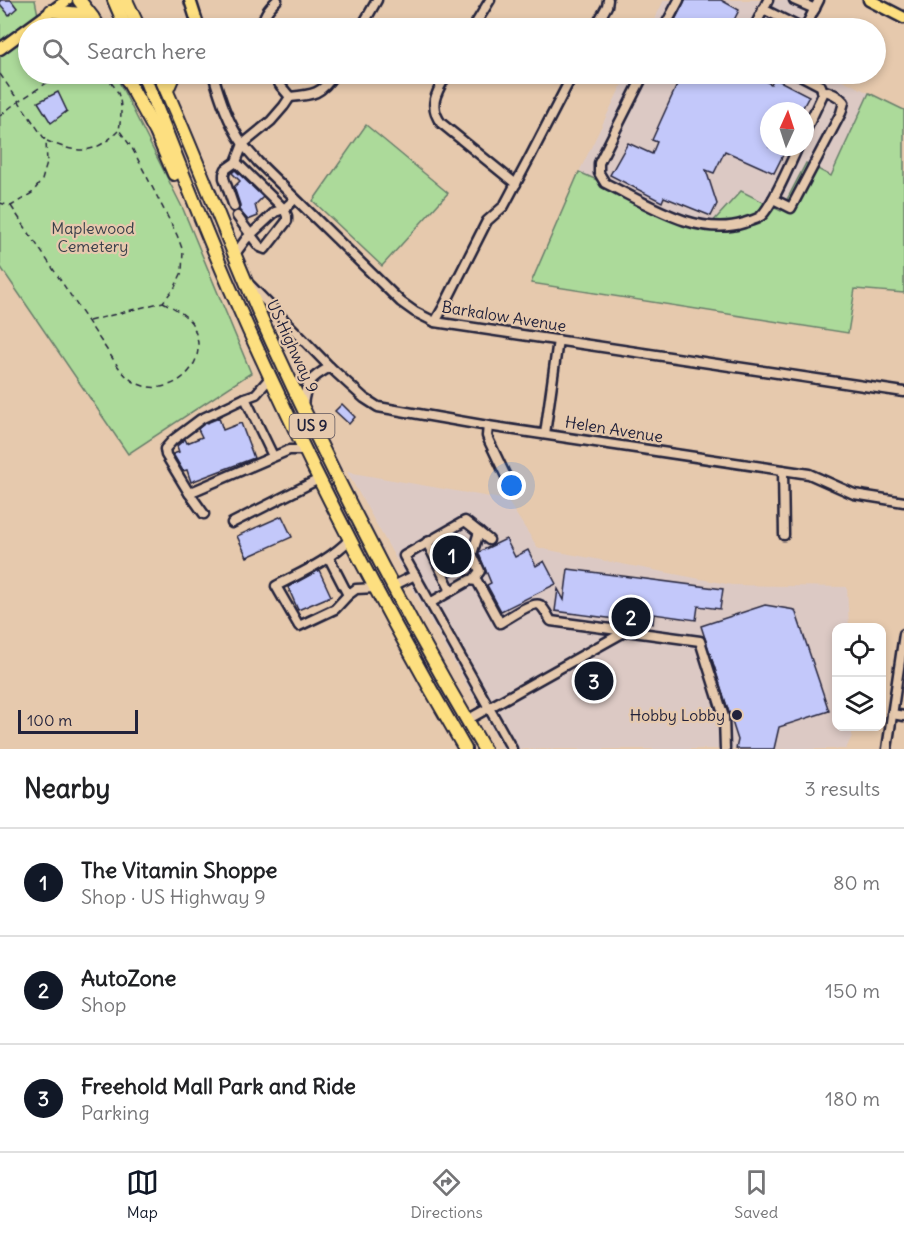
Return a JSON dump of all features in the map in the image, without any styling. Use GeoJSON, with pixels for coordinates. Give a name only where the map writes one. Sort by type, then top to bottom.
{"type":"FeatureCollection","features":[{"type":"Feature","properties":{"kind":"highway"},"geometry":{"type":"LineString","coordinates":[[79,0],[92,18]]}},
{"type":"Feature","properties":{"kind":"highway"},"geometry":{"type":"LineString","coordinates":[[114,0],[122,18]]}},
{"type":"Feature","properties":{"kind":"highway"},"geometry":{"type":"LineString","coordinates":[[126,0],[134,18]]}},
{"type":"Feature","properties":{"kind":"highway"},"geometry":{"type":"LineString","coordinates":[[51,11],[80,14],[86,18]]}},
{"type":"Feature","properties":{"kind":"highway"},"geometry":{"type":"LineString","coordinates":[[130,84],[156,132],[176,180],[196,209]]}},
{"type":"Feature","properties":{"kind":"highway","name":"US Highway 9"},"geometry":{"type":"LineString","coordinates":[[147,84],[196,209],[304,450],[375,588],[465,749]]}},
{"type":"Feature","properties":{"kind":"highway","name":"US Highway 9"},"geometry":{"type":"LineString","coordinates":[[164,84],[244,278],[303,406],[393,586],[484,749]]}},
{"type":"Feature","properties":{"kind":"highway"},"geometry":{"type":"LineString","coordinates":[[167,90],[170,84]]}},
{"type":"Feature","properties":{"kind":"main road"},"geometry":{"type":"LineString","coordinates":[[42,18],[67,0]]}},
{"type":"Feature","properties":{"kind":"main road"},"geometry":{"type":"LineString","coordinates":[[190,0],[195,18]]}},
{"type":"Feature","properties":{"kind":"main road"},"geometry":{"type":"LineString","coordinates":[[869,0],[904,18]]}},
{"type":"Feature","properties":{"kind":"main road"},"geometry":{"type":"LineString","coordinates":[[0,49],[18,36]]}},
{"type":"Feature","properties":{"kind":"street"},"geometry":{"type":"LineString","coordinates":[[264,18],[268,8],[277,0]]}},
{"type":"Feature","properties":{"kind":"street"},"geometry":{"type":"LineString","coordinates":[[367,18],[378,0]]}},
{"type":"Feature","properties":{"kind":"street"},"geometry":{"type":"LineString","coordinates":[[480,18],[490,0]]}},
{"type":"Feature","properties":{"kind":"street"},"geometry":{"type":"LineString","coordinates":[[601,18],[608,0]]}},
{"type":"Feature","properties":{"kind":"street"},"geometry":{"type":"LineString","coordinates":[[670,18],[680,0]]}},
{"type":"Feature","properties":{"kind":"street"},"geometry":{"type":"LineString","coordinates":[[759,18],[768,0]]}},
{"type":"Feature","properties":{"kind":"street"},"geometry":{"type":"LineString","coordinates":[[794,0],[815,9]]}},
{"type":"Feature","properties":{"kind":"street"},"geometry":{"type":"LineString","coordinates":[[809,18],[819,0]]}},
{"type":"Feature","properties":{"kind":"street"},"geometry":{"type":"LineString","coordinates":[[763,9],[782,18]]}},
{"type":"Feature","properties":{"kind":"street","name":"Barkalow Avenue"},"geometry":{"type":"LineString","coordinates":[[216,84],[224,107],[243,144],[258,162],[401,302],[435,322],[904,392]]}},
{"type":"Feature","properties":{"kind":"street"},"geometry":{"type":"LineString","coordinates":[[279,84],[290,97]]}},
{"type":"Feature","properties":{"kind":"street"},"geometry":{"type":"LineString","coordinates":[[236,162],[284,209],[287,216],[287,220],[265,249],[259,247],[240,221],[224,174],[226,169],[236,162],[243,144],[278,113],[290,97],[311,95],[319,92],[327,84]]}},
{"type":"Feature","properties":{"kind":"street"},"geometry":{"type":"LineString","coordinates":[[442,84],[435,97],[434,111],[438,119],[516,184]]}},
{"type":"Feature","properties":{"kind":"street"},"geometry":{"type":"LineString","coordinates":[[435,322],[487,221],[504,206],[568,84]]}},
{"type":"Feature","properties":{"kind":"street"},"geometry":{"type":"LineString","coordinates":[[639,84],[599,163],[599,173],[606,183],[678,220],[734,226],[759,218],[768,209],[794,156]]}},
{"type":"Feature","properties":{"kind":"street"},"geometry":{"type":"LineString","coordinates":[[814,113],[823,94],[820,86],[816,84]]}},
{"type":"Feature","properties":{"kind":"street"},"geometry":{"type":"LineString","coordinates":[[772,199],[791,208],[841,113],[844,102],[835,95],[822,90]]}},
{"type":"Feature","properties":{"kind":"street"},"geometry":{"type":"LineString","coordinates":[[235,254],[275,212],[284,209],[295,198]]}},
{"type":"Feature","properties":{"kind":"street","name":"Helen Avenue"},"geometry":{"type":"LineString","coordinates":[[244,278],[330,367],[364,398],[378,407],[488,426],[783,470],[816,476],[854,494],[904,502]]}},
{"type":"Feature","properties":{"kind":"street"},"geometry":{"type":"LineString","coordinates":[[545,434],[558,340]]}},
{"type":"Feature","properties":{"kind":"street"},"geometry":{"type":"LineString","coordinates":[[303,406],[308,382],[330,367]]}},
{"type":"Feature","properties":{"kind":"street"},"geometry":{"type":"LineString","coordinates":[[204,514],[168,458],[165,452],[166,447],[206,416],[256,394],[270,378]]}},
{"type":"Feature","properties":{"kind":"street"},"geometry":{"type":"LineString","coordinates":[[245,398],[273,456]]}},
{"type":"Feature","properties":{"kind":"street"},"geometry":{"type":"LineString","coordinates":[[488,426],[487,436],[512,489]]}},
{"type":"Feature","properties":{"kind":"street"},"geometry":{"type":"LineString","coordinates":[[189,493],[289,450],[304,450]]}},
{"type":"Feature","properties":{"kind":"street"},"geometry":{"type":"LineString","coordinates":[[783,470],[784,535]]}},
{"type":"Feature","properties":{"kind":"street"},"geometry":{"type":"LineString","coordinates":[[232,523],[319,479]]}},
{"type":"Feature","properties":{"kind":"street"},"geometry":{"type":"LineString","coordinates":[[489,540],[465,521],[404,556],[512,749]]}},
{"type":"Feature","properties":{"kind":"street"},"geometry":{"type":"LineString","coordinates":[[430,603],[473,580],[480,571],[472,554],[479,532]]}},
{"type":"Feature","properties":{"kind":"street"},"geometry":{"type":"LineString","coordinates":[[350,539],[339,551],[328,558],[276,586],[298,626],[335,609],[357,589],[375,588]]}},
{"type":"Feature","properties":{"kind":"street"},"geometry":{"type":"LineString","coordinates":[[427,542],[451,591]]}},
{"type":"Feature","properties":{"kind":"street"},"geometry":{"type":"LineString","coordinates":[[328,558],[348,595]]}},
{"type":"Feature","properties":{"kind":"street"},"geometry":{"type":"LineString","coordinates":[[393,586],[415,575]]}},
{"type":"Feature","properties":{"kind":"street"},"geometry":{"type":"LineString","coordinates":[[473,580],[477,581],[500,623],[531,605],[538,604],[551,621],[700,641],[724,717],[725,749]]}},
{"type":"Feature","properties":{"kind":"street"},"geometry":{"type":"LineString","coordinates":[[467,720],[626,631]]}},
{"type":"Feature","properties":{"kind":"street"},"geometry":{"type":"LineString","coordinates":[[887,749],[904,634]]}},
{"type":"Feature","properties":{"kind":"street"},"geometry":{"type":"LineString","coordinates":[[892,714],[904,716]]}},
{"type":"Feature","properties":{"kind":"path"},"geometry":{"type":"LineString","coordinates":[[0,74],[46,141],[46,163],[42,180],[32,193],[10,206]]}},
{"type":"Feature","properties":{"kind":"path"},"geometry":{"type":"LineString","coordinates":[[0,116],[45,84]]}},
{"type":"Feature","properties":{"kind":"path"},"geometry":{"type":"LineString","coordinates":[[46,141],[72,150],[87,151],[103,144],[119,130],[120,99],[112,84]]}},
{"type":"Feature","properties":{"kind":"path"},"geometry":{"type":"LineString","coordinates":[[89,321],[163,302],[175,287],[182,272],[182,248],[177,235],[132,148],[119,130]]}},
{"type":"Feature","properties":{"kind":"path"},"geometry":{"type":"LineString","coordinates":[[0,203],[10,206],[117,365],[130,379],[146,387],[169,386],[180,380],[194,365],[198,352],[195,330],[188,319],[163,302]]}},
{"type":"Feature","properties":{"kind":"shaded area"},"geometry":{"type":"Polygon","coordinates":[[[664,0],[826,0],[817,18],[655,18],[664,0]]]}},
{"type":"Feature","properties":{"kind":"shaded area"},"geometry":{"type":"Polygon","coordinates":[[[622,84],[851,84],[904,110],[904,293],[855,289],[848,333],[531,283],[579,172],[622,84]]]}},
{"type":"Feature","properties":{"kind":"shaded area"},"geometry":{"type":"Polygon","coordinates":[[[347,472],[507,500],[538,548],[732,585],[847,587],[849,623],[832,623],[832,731],[852,731],[846,749],[503,749],[347,472]]]}},
{"type":"Feature","properties":{"kind":"green space","name":"Maplewood Cemetery"},"geometry":{"type":"Polygon","coordinates":[[[0,0],[35,0],[39,18],[18,18],[18,84],[120,84],[183,209],[251,373],[128,454],[0,266],[0,0]]]}},
{"type":"Feature","properties":{"kind":"green space"},"geometry":{"type":"Polygon","coordinates":[[[869,93],[904,110],[904,293],[855,289],[848,333],[531,283],[579,172],[696,224],[709,226],[741,191],[781,211],[806,163],[831,176],[869,93]]]}},
{"type":"Feature","properties":{"kind":"green space"},"geometry":{"type":"Polygon","coordinates":[[[366,125],[448,193],[382,266],[313,201],[366,125]]]}},
{"type":"Feature","properties":{"kind":"building"},"geometry":{"type":"Polygon","coordinates":[[[0,0],[11,0],[17,8],[9,15],[0,4],[0,0]]]}},
{"type":"Feature","properties":{"kind":"building"},"geometry":{"type":"Polygon","coordinates":[[[685,0],[721,0],[739,10],[735,18],[676,18],[685,0]]]}},
{"type":"Feature","properties":{"kind":"building"},"geometry":{"type":"Polygon","coordinates":[[[677,84],[786,84],[809,96],[806,102],[760,102],[760,156],[782,156],[774,173],[725,151],[714,173],[706,170],[717,204],[711,216],[664,197],[662,202],[610,175],[628,143],[652,154],[657,142],[652,140],[677,84]]]}},
{"type":"Feature","properties":{"kind":"building"},"geometry":{"type":"Polygon","coordinates":[[[58,92],[67,111],[51,123],[38,102],[58,92]]]}},
{"type":"Feature","properties":{"kind":"building"},"geometry":{"type":"Polygon","coordinates":[[[235,170],[263,197],[255,205],[258,216],[248,220],[239,210],[240,205],[234,187],[240,181],[232,173],[235,170]]]}},
{"type":"Feature","properties":{"kind":"building"},"geometry":{"type":"Polygon","coordinates":[[[342,404],[355,417],[349,424],[335,411],[342,404]]]}},
{"type":"Feature","properties":{"kind":"building"},"geometry":{"type":"Polygon","coordinates":[[[219,418],[223,430],[241,423],[254,458],[191,482],[187,470],[183,471],[173,454],[179,452],[177,446],[185,439],[187,443],[202,437],[198,429],[204,424],[219,418]]]}},
{"type":"Feature","properties":{"kind":"building"},"geometry":{"type":"Polygon","coordinates":[[[282,516],[292,537],[247,557],[237,536],[282,516]]]}},
{"type":"Feature","properties":{"kind":"building"},"geometry":{"type":"Polygon","coordinates":[[[456,534],[470,566],[451,576],[436,545],[456,534]]]}},
{"type":"Feature","properties":{"kind":"building"},"geometry":{"type":"Polygon","coordinates":[[[506,539],[515,557],[528,550],[536,566],[544,561],[556,584],[501,611],[487,585],[491,583],[479,552],[506,539]]]}},
{"type":"Feature","properties":{"kind":"building"},"geometry":{"type":"Polygon","coordinates":[[[568,569],[723,589],[720,609],[698,606],[696,620],[654,614],[653,624],[555,611],[558,589],[564,600],[568,569]]]}},
{"type":"Feature","properties":{"kind":"building"},"geometry":{"type":"Polygon","coordinates":[[[319,570],[331,596],[298,610],[288,587],[319,570]]]}},
{"type":"Feature","properties":{"kind":"building"},"geometry":{"type":"Polygon","coordinates":[[[765,605],[795,610],[829,711],[779,727],[774,749],[736,749],[738,740],[701,626],[765,605]]]}},
{"type":"Feature","properties":{"kind":"place","name":"The Vitamin Shoppe"},"geometry":{"type":"Point","coordinates":[452,555]}},
{"type":"Feature","properties":{"kind":"place","name":"AutoZone"},"geometry":{"type":"Point","coordinates":[631,617]}},
{"type":"Feature","properties":{"kind":"place","name":"Freehold Mall Park and Ride"},"geometry":{"type":"Point","coordinates":[594,681]}},
{"type":"Feature","properties":{"kind":"place","name":"Hobby Lobby"},"geometry":{"type":"Point","coordinates":[737,715]}}]}
